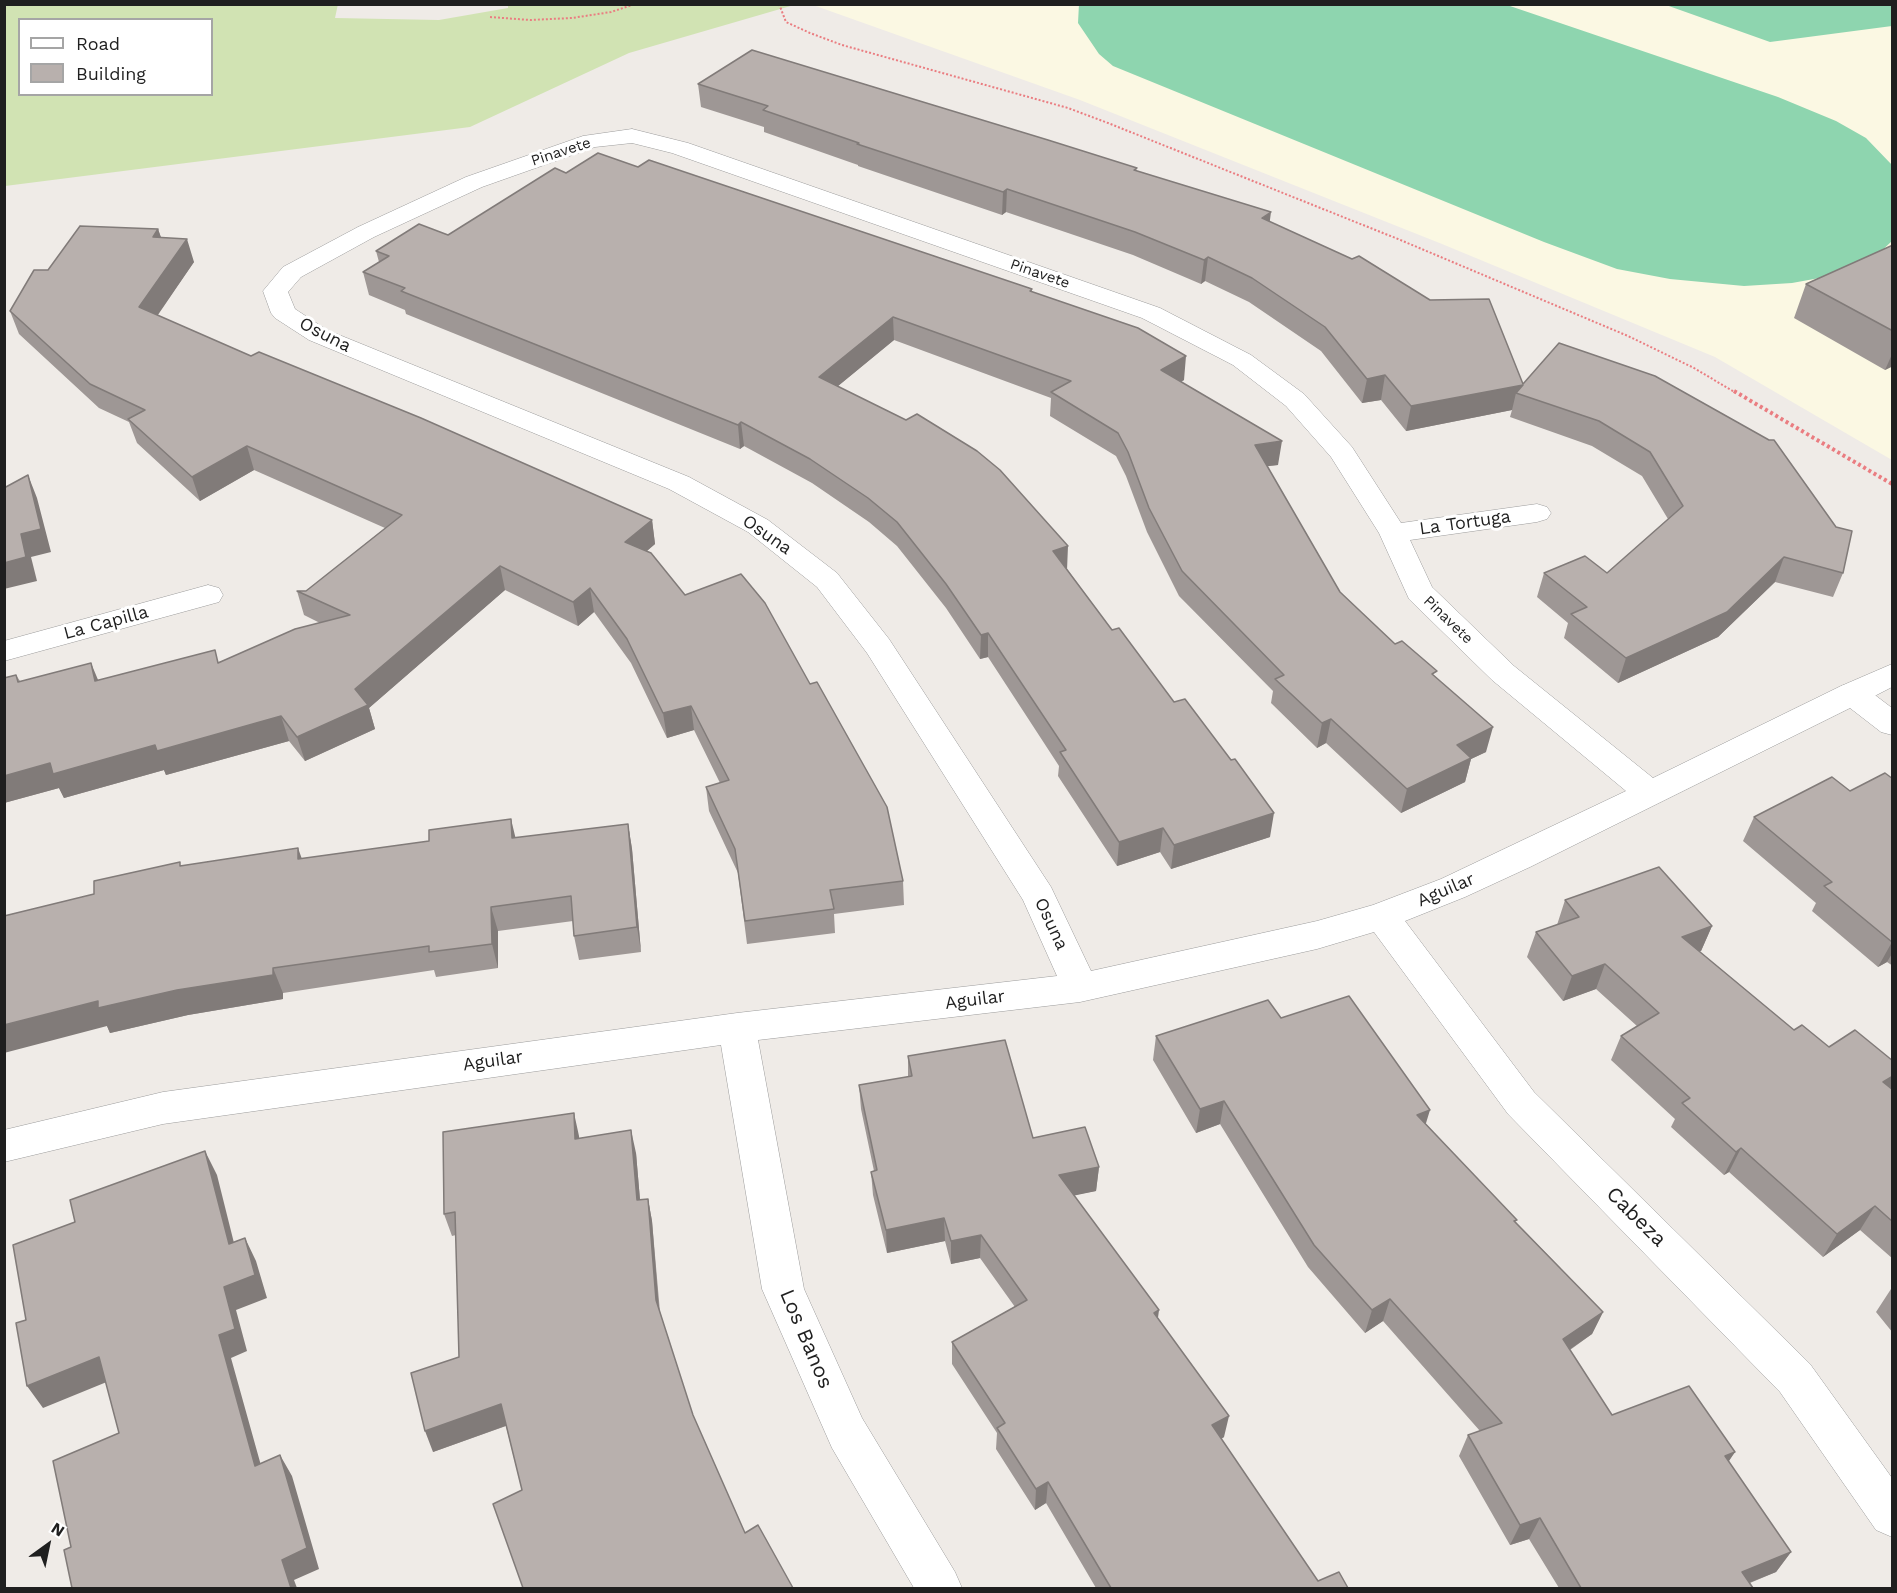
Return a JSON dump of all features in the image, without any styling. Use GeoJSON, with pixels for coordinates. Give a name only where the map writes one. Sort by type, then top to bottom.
{"type":"FeatureCollection","features":[{"type":"Feature","properties":{"kind":"street","name":"Pinavete"},"geometry":{"type":"LineString","coordinates":[[274,291],[292,272],[366,232],[474,182],[591,141],[632,136],[680,148],[1151,313],[1232,355],[1295,400],[1342,453],[1393,533],[1419,592],[1503,673],[1651,794]]}},
{"type":"Feature","properties":{"kind":"street","name":"Osuna"},"geometry":{"type":"LineString","coordinates":[[274,291],[284,313],[318,335],[679,483],[758,526],[827,580],[878,646],[1039,897],[1080,988]]}},
{"type":"Feature","properties":{"kind":"street","name":"La Tortuga"},"geometry":{"type":"LineString","coordinates":[[1393,533],[1537,513]]}},
{"type":"Feature","properties":{"kind":"street","name":"La Capilla"},"geometry":{"type":"LineString","coordinates":[[4,651],[208,595]]}},
{"type":"Feature","properties":{"kind":"street","name":"Aguilar"},"geometry":{"type":"LineString","coordinates":[[4,1146],[163,1108],[737,1028],[1080,988],[1317,934],[1382,916],[1497,868],[1893,674]]}},
{"type":"Feature","properties":{"kind":"street"},"geometry":{"type":"LineString","coordinates":[[1852,694],[1893,724]]}},
{"type":"Feature","properties":{"kind":"street","name":"Cabeza"},"geometry":{"type":"LineString","coordinates":[[1382,916],[1521,1103],[1795,1378],[1893,1515]]}},
{"type":"Feature","properties":{"kind":"street","name":"Los Banos"},"geometry":{"type":"LineString","coordinates":[[737,1028],[783,1289],[847,1433],[939,1588]]}},
{"type":"Feature","properties":{"kind":"path"},"geometry":{"type":"LineString","coordinates":[[490,18],[530,20],[572,18],[611,12],[635,4]]}},
{"type":"Feature","properties":{"kind":"path"},"geometry":{"type":"LineString","coordinates":[[779,4],[786,22],[810,33],[842,45],[1068,108],[1098,119],[1398,239],[1628,336],[1694,368],[1893,483]]}},
{"type":"Feature","properties":{"kind":"shaded area"},"geometry":{"type":"Polygon","coordinates":[[[813,5],[1892,5],[1892,460],[1715,357],[1442,244],[1080,100],[813,5]]]}},
{"type":"Feature","properties":{"kind":"green space"},"geometry":{"type":"Polygon","coordinates":[[[338,4],[335,18],[439,20],[508,8],[508,4],[794,5],[629,53],[470,127],[5,186],[5,5],[338,4]]]}},
{"type":"Feature","properties":{"kind":"green space"},"geometry":{"type":"Polygon","coordinates":[[[1079,4],[1507,5],[1778,97],[1836,121],[1866,138],[1892,165],[1892,241],[1877,255],[1825,277],[1792,283],[1744,286],[1670,279],[1617,269],[1544,242],[1113,66],[1099,54],[1078,23],[1079,4]]]}},
{"type":"Feature","properties":{"kind":"green space"},"geometry":{"type":"Polygon","coordinates":[[[1666,5],[1892,5],[1892,26],[1770,42],[1666,5]]]}},
{"type":"Feature","properties":{"kind":"building"},"geometry":{"type":"Polygon","coordinates":[[[752,50],[1048,140],[1137,168],[1134,170],[1271,212],[1262,218],[1352,259],[1359,256],[1430,300],[1489,299],[1523,384],[1559,343],[1655,376],[1769,440],[1774,440],[1836,527],[1852,531],[1843,573],[1784,557],[1727,612],[1626,658],[1571,614],[1587,607],[1544,573],[1585,556],[1607,573],[1683,506],[1650,452],[1599,421],[1516,393],[1523,385],[1411,406],[1385,375],[1367,379],[1325,327],[1252,278],[1208,257],[1204,260],[1135,232],[1007,189],[1003,192],[857,144],[859,143],[763,110],[768,106],[698,84],[752,50]]]}},
{"type":"Feature","properties":{"kind":"building"},"geometry":{"type":"Polygon","coordinates":[[[598,153],[638,167],[649,160],[1032,289],[1030,291],[1138,328],[1186,356],[1161,370],[1282,441],[1255,445],[1340,592],[1395,644],[1402,641],[1437,671],[1432,674],[1493,727],[1457,745],[1471,758],[1407,789],[1331,719],[1322,723],[1275,679],[1284,675],[1182,571],[1149,508],[1128,452],[1118,433],[1051,392],[1071,381],[893,317],[819,377],[906,420],[917,414],[977,451],[1000,470],[1068,546],[1053,551],[1112,630],[1119,628],[1174,702],[1185,699],[1231,760],[1235,759],[1274,813],[1174,845],[1163,828],[1119,842],[1060,752],[1066,750],[988,633],[981,635],[946,584],[897,522],[868,498],[810,459],[741,422],[738,425],[401,291],[405,288],[363,272],[389,256],[376,251],[419,224],[448,235],[555,168],[566,173],[598,153]]]}},
{"type":"Feature","properties":{"kind":"building"},"geometry":{"type":"Polygon","coordinates":[[[80,226],[158,229],[153,237],[187,239],[139,307],[251,356],[259,352],[421,418],[652,520],[625,542],[651,553],[685,595],[741,574],[765,603],[810,684],[817,682],[887,807],[903,881],[830,890],[834,909],[745,921],[735,849],[706,787],[729,780],[691,706],[663,713],[627,639],[590,588],[573,602],[500,566],[355,689],[368,705],[297,737],[281,716],[157,751],[155,745],[53,774],[50,763],[4,776],[4,678],[16,675],[18,682],[91,663],[95,681],[215,650],[218,663],[295,629],[350,615],[297,591],[306,591],[402,515],[247,446],[192,477],[128,419],[145,410],[90,384],[10,311],[34,270],[48,270],[80,226]]]}},
{"type":"Feature","properties":{"kind":"building"},"geometry":{"type":"Polygon","coordinates":[[[1893,245],[1893,331],[1806,284],[1893,245]]]}},
{"type":"Feature","properties":{"kind":"building"},"geometry":{"type":"Polygon","coordinates":[[[28,475],[41,529],[21,534],[26,557],[4,563],[4,488],[28,475]]]}},
{"type":"Feature","properties":{"kind":"building"},"geometry":{"type":"Polygon","coordinates":[[[1885,773],[1893,779],[1893,942],[1824,886],[1832,882],[1754,817],[1832,777],[1850,791],[1885,773]]]}},
{"type":"Feature","properties":{"kind":"building"},"geometry":{"type":"Polygon","coordinates":[[[511,819],[512,838],[628,824],[637,927],[574,936],[571,896],[491,907],[492,944],[429,952],[429,946],[273,968],[273,975],[177,990],[98,1008],[98,1001],[4,1025],[4,916],[94,894],[94,881],[180,862],[180,866],[298,848],[298,859],[429,841],[429,830],[511,819]]]}},
{"type":"Feature","properties":{"kind":"building"},"geometry":{"type":"Polygon","coordinates":[[[1659,867],[1712,926],[1682,937],[1794,1030],[1802,1025],[1829,1047],[1855,1030],[1893,1061],[1893,1076],[1883,1082],[1893,1090],[1893,1222],[1875,1206],[1837,1234],[1741,1148],[1736,1152],[1682,1103],[1690,1098],[1621,1036],[1659,1013],[1605,964],[1572,976],[1536,932],[1579,917],[1565,900],[1659,867]]]}},
{"type":"Feature","properties":{"kind":"building"},"geometry":{"type":"Polygon","coordinates":[[[1349,996],[1430,1110],[1417,1115],[1517,1220],[1514,1221],[1603,1312],[1563,1339],[1612,1415],[1689,1386],[1735,1452],[1725,1456],[1791,1552],[1742,1572],[1753,1588],[1581,1588],[1540,1518],[1520,1525],[1468,1435],[1502,1423],[1390,1299],[1372,1310],[1314,1245],[1224,1101],[1200,1109],[1156,1036],[1268,1000],[1281,1018],[1349,996]]]}},
{"type":"Feature","properties":{"kind":"building"},"geometry":{"type":"Polygon","coordinates":[[[1005,1040],[1033,1138],[1085,1127],[1099,1167],[1059,1175],[1159,1310],[1154,1313],[1229,1416],[1212,1425],[1318,1581],[1339,1572],[1348,1588],[1111,1588],[1048,1482],[1036,1489],[997,1428],[1005,1423],[952,1342],[1027,1300],[981,1235],[951,1241],[944,1218],[886,1230],[871,1172],[877,1170],[859,1085],[912,1076],[908,1056],[1005,1040]]]}},
{"type":"Feature","properties":{"kind":"building"},"geometry":{"type":"Polygon","coordinates":[[[574,1113],[575,1139],[631,1130],[637,1200],[648,1199],[656,1300],[693,1415],[745,1533],[758,1525],[793,1588],[523,1588],[493,1504],[522,1490],[501,1404],[425,1431],[411,1373],[459,1357],[455,1212],[444,1214],[443,1132],[574,1113]]]}},
{"type":"Feature","properties":{"kind":"building"},"geometry":{"type":"Polygon","coordinates":[[[205,1151],[229,1244],[245,1238],[255,1275],[224,1287],[235,1329],[219,1335],[255,1466],[280,1455],[307,1548],[282,1560],[291,1588],[72,1588],[64,1550],[71,1547],[53,1461],[119,1433],[99,1357],[27,1386],[16,1323],[26,1320],[13,1245],[75,1222],[70,1200],[205,1151]]]}}]}
